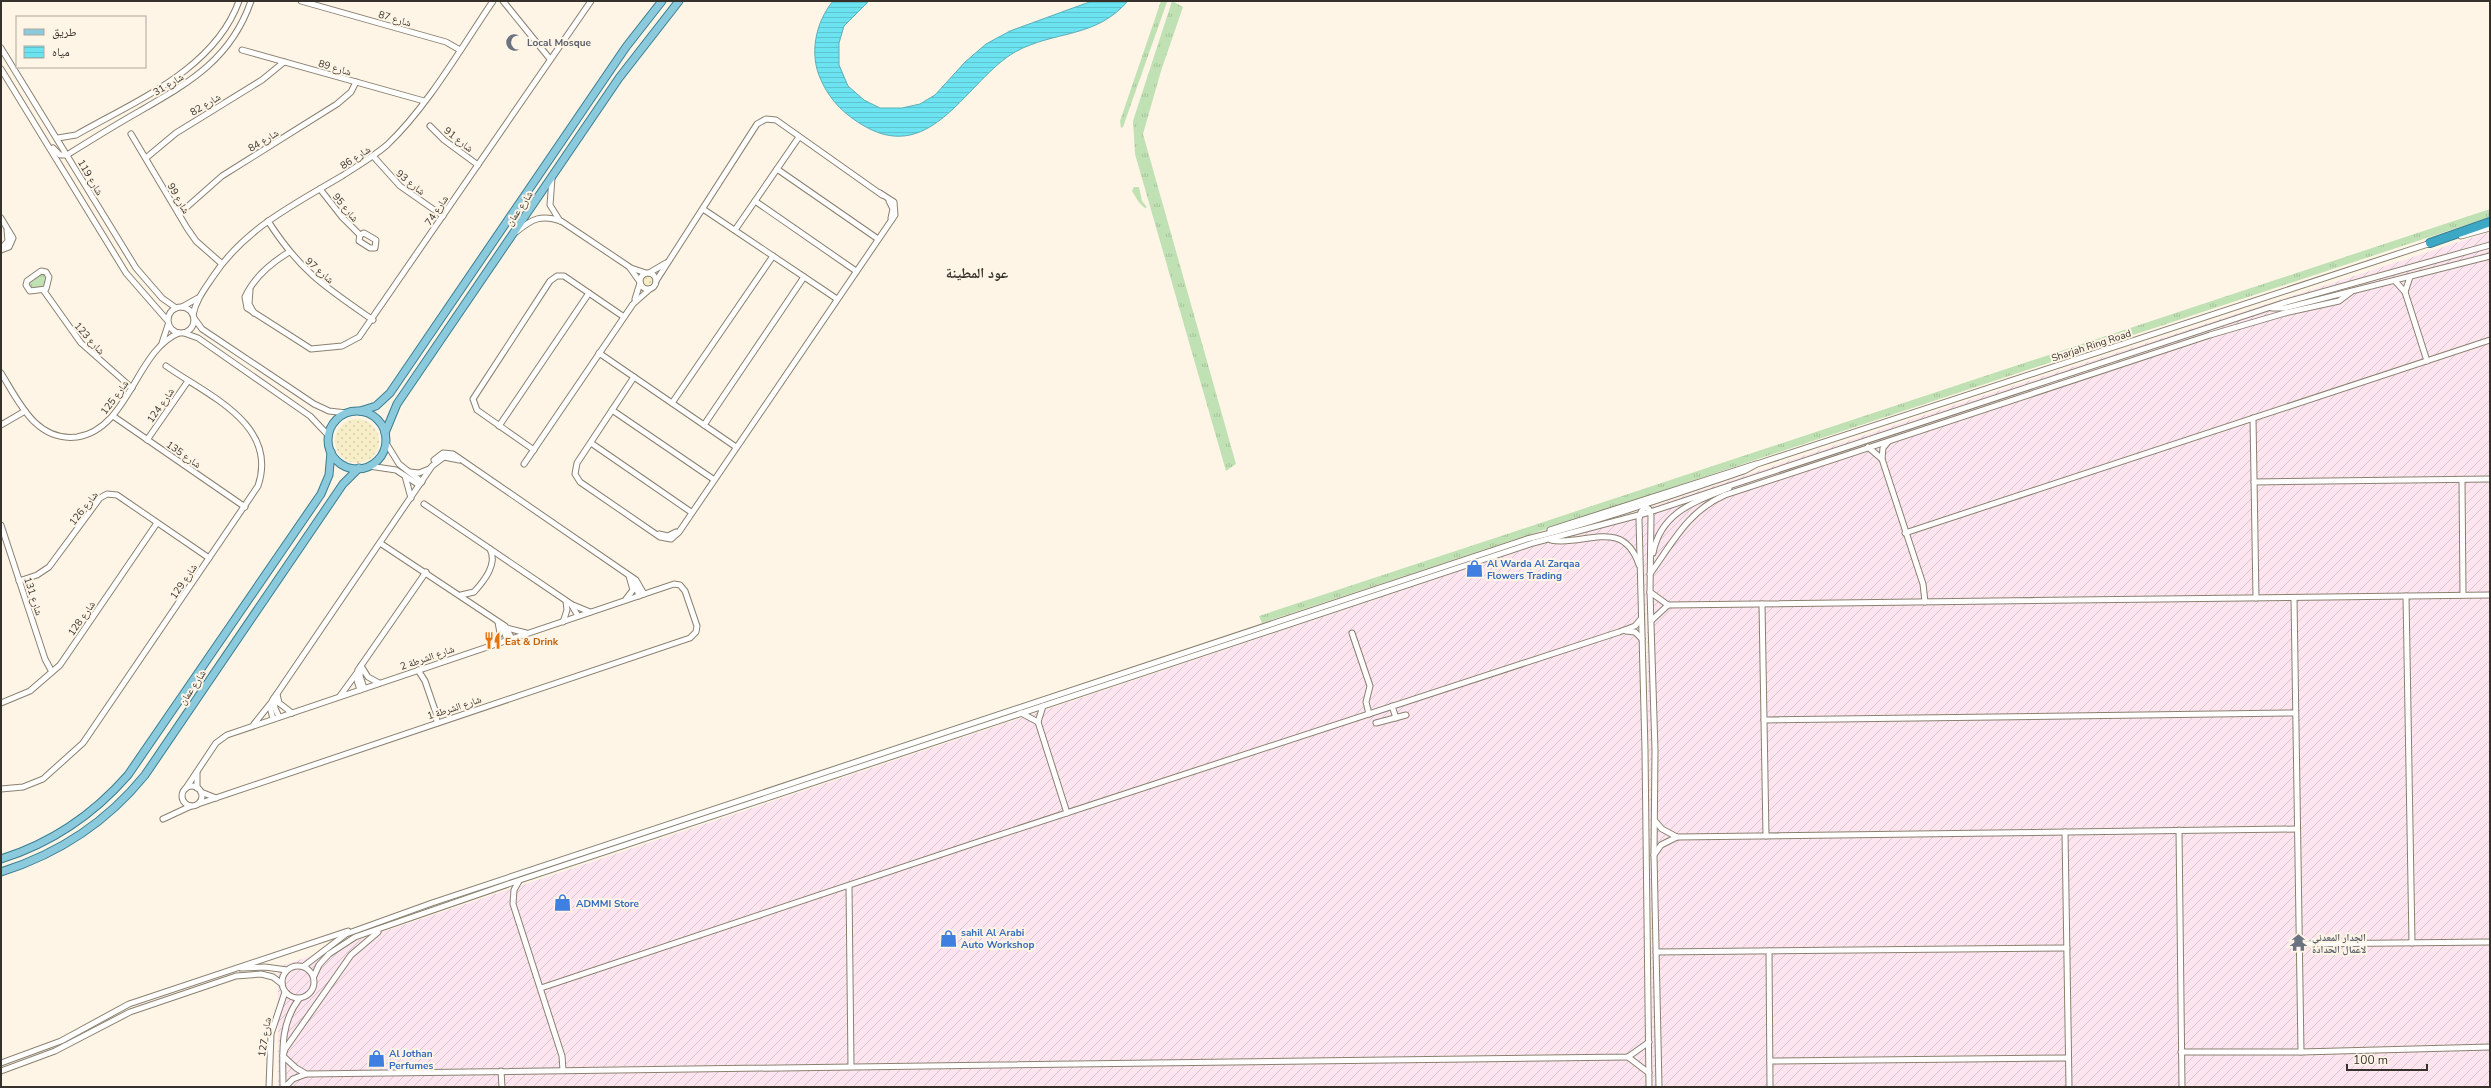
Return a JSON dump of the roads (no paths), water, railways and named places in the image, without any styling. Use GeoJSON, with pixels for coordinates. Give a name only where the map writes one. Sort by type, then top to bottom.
{"type":"FeatureCollection","features":[{"type":"Feature","properties":{"kind":"highway"},"geometry":{"type":"LineString","coordinates":[[2430,243],[2490,222]]}},
{"type":"Feature","properties":{"kind":"main road","name":"شارع عمان"},"geometry":{"type":"LineString","coordinates":[[360,412],[376,406],[390,394],[626,47],[662,1]]}},
{"type":"Feature","properties":{"kind":"main road","name":"شارع عمان"},"geometry":{"type":"LineString","coordinates":[[385,433],[397,404],[619,78],[680,1]]}},
{"type":"Feature","properties":{"kind":"main road"},"geometry":{"type":"LineString","coordinates":[[360,412],[373,416],[385,433],[386,443],[382,454],[370,466],[359,468],[346,466],[331,452],[329,436],[337,420],[346,413],[360,412]]}},
{"type":"Feature","properties":{"kind":"main road","name":"شارع عمان"},"geometry":{"type":"LineString","coordinates":[[1,859],[45,842],[80,821],[105,799],[132,769],[321,494],[329,475],[331,452]]}},
{"type":"Feature","properties":{"kind":"main road","name":"شارع عمان"},"geometry":{"type":"LineString","coordinates":[[1,872],[30,862],[66,844],[100,821],[128,795],[145,775],[343,484],[359,468]]}},
{"type":"Feature","properties":{"kind":"street","name":"شارع 31"},"geometry":{"type":"LineString","coordinates":[[58,138],[76,135],[175,78],[197,61],[215,43],[231,20],[239,1]]}},
{"type":"Feature","properties":{"kind":"street","name":"شارع 31"},"geometry":{"type":"LineString","coordinates":[[67,155],[191,80],[220,55],[235,36],[251,1]]}},
{"type":"Feature","properties":{"kind":"street","name":"شارع 87"},"geometry":{"type":"LineString","coordinates":[[300,1],[446,42],[460,50]]}},
{"type":"Feature","properties":{"kind":"street","name":"شارع 86"},"geometry":{"type":"LineString","coordinates":[[194,316],[198,298],[221,263],[243,239],[268,221],[373,156],[404,127],[424,101],[493,1]]}},
{"type":"Feature","properties":{"kind":"street"},"geometry":{"type":"LineString","coordinates":[[503,1],[550,59]]}},
{"type":"Feature","properties":{"kind":"street","name":"شارع 74"},"geometry":{"type":"LineString","coordinates":[[289,252],[267,267],[251,288],[245,297],[245,304],[249,311],[306,348],[316,350],[351,343],[362,334],[373,320],[588,2]]}},
{"type":"Feature","properties":{"kind":"street","name":"شارع 119"},"geometry":{"type":"LineString","coordinates":[[1,48],[58,138],[136,268],[162,298],[179,307]]}},
{"type":"Feature","properties":{"kind":"street","name":"شارع 89"},"geometry":{"type":"LineString","coordinates":[[242,50],[424,101]]}},
{"type":"Feature","properties":{"kind":"street"},"geometry":{"type":"LineString","coordinates":[[274,59],[275,69]]}},
{"type":"Feature","properties":{"kind":"street","name":"شارع 82"},"geometry":{"type":"LineString","coordinates":[[146,158],[189,124],[262,80],[284,62]]}},
{"type":"Feature","properties":{"kind":"street","name":"شارع 119"},"geometry":{"type":"LineString","coordinates":[[1,69],[126,273],[168,323]]}},
{"type":"Feature","properties":{"kind":"street"},"geometry":{"type":"LineString","coordinates":[[151,104],[148,97],[175,78]]}},
{"type":"Feature","properties":{"kind":"street","name":"شارع 84"},"geometry":{"type":"LineString","coordinates":[[179,214],[222,176],[337,104],[351,92],[356,82]]}},
{"type":"Feature","properties":{"kind":"street"},"geometry":{"type":"LineString","coordinates":[[524,464],[633,304],[656,282],[668,261],[754,130],[769,122],[784,127],[880,193],[892,207],[889,223],[682,525],[668,536],[654,532],[577,478],[575,474],[577,463],[634,377]]}},
{"type":"Feature","properties":{"kind":"street","name":"شارع 91"},"geometry":{"type":"LineString","coordinates":[[430,126],[444,140],[478,165]]}},
{"type":"Feature","properties":{"kind":"street","name":"شارع 99"},"geometry":{"type":"LineString","coordinates":[[131,134],[196,241],[221,263]]}},
{"type":"Feature","properties":{"kind":"street"},"geometry":{"type":"LineString","coordinates":[[43,137],[58,154],[67,155]]}},
{"type":"Feature","properties":{"kind":"street"},"geometry":{"type":"LineString","coordinates":[[735,230],[799,137]]}},
{"type":"Feature","properties":{"kind":"street","name":"شارع 93"},"geometry":{"type":"LineString","coordinates":[[373,156],[400,186],[443,216]]}},
{"type":"Feature","properties":{"kind":"street"},"geometry":{"type":"LineString","coordinates":[[777,169],[878,239]]}},
{"type":"Feature","properties":{"kind":"street"},"geometry":{"type":"LineString","coordinates":[[552,178],[550,205],[561,221]]}},
{"type":"Feature","properties":{"kind":"street","name":"شارع 95"},"geometry":{"type":"LineString","coordinates":[[320,189],[342,217],[360,235]]}},
{"type":"Feature","properties":{"kind":"street"},"geometry":{"type":"LineString","coordinates":[[755,201],[856,271]]}},
{"type":"Feature","properties":{"kind":"street"},"geometry":{"type":"LineString","coordinates":[[703,209],[837,299]]}},
{"type":"Feature","properties":{"kind":"street"},"geometry":{"type":"LineString","coordinates":[[514,234],[538,218],[550,217],[561,221],[628,266],[654,275],[656,282]]}},
{"type":"Feature","properties":{"kind":"street"},"geometry":{"type":"LineString","coordinates":[[1,218],[5,224],[9,239],[1,250]]}},
{"type":"Feature","properties":{"kind":"street","name":"شارع 97"},"geometry":{"type":"LineString","coordinates":[[268,221],[289,252],[317,281],[373,320]]}},
{"type":"Feature","properties":{"kind":"street","name":"Sharjah Ring Road"},"geometry":{"type":"LineString","coordinates":[[1757,464],[2430,243],[2490,228]]}},
{"type":"Feature","properties":{"kind":"street"},"geometry":{"type":"LineString","coordinates":[[353,930],[338,939],[304,966],[295,966],[287,970],[282,978],[282,984],[285,992],[289,996],[299,999],[312,991],[314,976],[323,960],[338,946],[354,937],[520,880],[1548,539],[1650,512],[1761,474],[2271,308],[2363,280],[2490,245]]}},
{"type":"Feature","properties":{"kind":"street"},"geometry":{"type":"LineString","coordinates":[[672,403],[773,256]]}},
{"type":"Feature","properties":{"kind":"street"},"geometry":{"type":"LineString","coordinates":[[2271,308],[2282,308],[2351,292],[2490,256]]}},
{"type":"Feature","properties":{"kind":"street"},"geometry":{"type":"LineString","coordinates":[[633,304],[642,276],[668,261]]}},
{"type":"Feature","properties":{"kind":"street"},"geometry":{"type":"LineString","coordinates":[[628,266],[645,288],[650,289]]}},
{"type":"Feature","properties":{"kind":"street"},"geometry":{"type":"LineString","coordinates":[[41,271],[46,272],[49,281],[44,291],[30,291],[26,285],[28,279],[41,271]]}},
{"type":"Feature","properties":{"kind":"street"},"geometry":{"type":"LineString","coordinates":[[534,450],[477,410],[474,404],[474,396],[550,281],[557,276],[564,276],[624,317]]}},
{"type":"Feature","properties":{"kind":"street"},"geometry":{"type":"LineString","coordinates":[[704,425],[804,277]]}},
{"type":"Feature","properties":{"kind":"street"},"geometry":{"type":"LineString","coordinates":[[2405,292],[2410,277]]}},
{"type":"Feature","properties":{"kind":"street"},"geometry":{"type":"LineString","coordinates":[[2395,281],[2405,292],[2426,361]]}},
{"type":"Feature","properties":{"kind":"street","name":"شارع 123"},"geometry":{"type":"LineString","coordinates":[[44,291],[81,343],[132,388]]}},
{"type":"Feature","properties":{"kind":"street"},"geometry":{"type":"LineString","coordinates":[[1650,574],[1689,520],[1709,502],[1749,486],[2210,335],[2280,314],[2339,301],[2351,292]]}},
{"type":"Feature","properties":{"kind":"street"},"geometry":{"type":"LineString","coordinates":[[499,426],[589,293]]}},
{"type":"Feature","properties":{"kind":"street","name":"شارع 86"},"geometry":{"type":"LineString","coordinates":[[179,307],[198,298]]}},
{"type":"Feature","properties":{"kind":"street"},"geometry":{"type":"LineString","coordinates":[[329,436],[310,416],[198,338],[173,331],[168,323],[170,313],[179,307],[187,308],[202,328],[314,404],[330,411],[346,413]]}},
{"type":"Feature","properties":{"kind":"street"},"geometry":{"type":"LineString","coordinates":[[181,333],[190,329],[194,316]]}},
{"type":"Feature","properties":{"kind":"street","name":"شارع 125"},"geometry":{"type":"LineString","coordinates":[[1,373],[34,423],[46,431],[69,437],[92,432],[112,416],[132,388],[161,346],[168,323]]}},
{"type":"Feature","properties":{"kind":"street","name":"شارع 125"},"geometry":{"type":"LineString","coordinates":[[161,346],[181,333]]}},
{"type":"Feature","properties":{"kind":"street"},"geometry":{"type":"LineString","coordinates":[[1906,533],[2490,340]]}},
{"type":"Feature","properties":{"kind":"street"},"geometry":{"type":"LineString","coordinates":[[599,353],[736,447]]}},
{"type":"Feature","properties":{"kind":"street","name":"شارع 129"},"geometry":{"type":"LineString","coordinates":[[1,788],[23,787],[43,779],[83,743],[256,491],[262,474],[262,455],[256,437],[237,414],[166,366]]}},
{"type":"Feature","properties":{"kind":"street","name":"شارع 124"},"geometry":{"type":"LineString","coordinates":[[147,440],[188,381]]}},
{"type":"Feature","properties":{"kind":"street"},"geometry":{"type":"LineString","coordinates":[[612,410],[713,479]]}},
{"type":"Feature","properties":{"kind":"street"},"geometry":{"type":"LineString","coordinates":[[1,425],[25,411]]}},
{"type":"Feature","properties":{"kind":"street","name":"شارع 135"},"geometry":{"type":"LineString","coordinates":[[112,416],[245,507]]}},
{"type":"Feature","properties":{"kind":"street"},"geometry":{"type":"LineString","coordinates":[[2253,418],[2256,598]]}},
{"type":"Feature","properties":{"kind":"street"},"geometry":{"type":"LineString","coordinates":[[1888,441],[1883,448],[1882,459],[1923,584],[1925,602]]}},
{"type":"Feature","properties":{"kind":"street"},"geometry":{"type":"LineString","coordinates":[[386,443],[395,460],[406,474],[411,498]]}},
{"type":"Feature","properties":{"kind":"street"},"geometry":{"type":"LineString","coordinates":[[591,443],[691,512]]}},
{"type":"Feature","properties":{"kind":"street"},"geometry":{"type":"LineString","coordinates":[[1868,447],[1882,459]]}},
{"type":"Feature","properties":{"kind":"street"},"geometry":{"type":"LineString","coordinates":[[251,727],[271,703],[431,467],[444,456],[460,460],[640,583],[656,590]]}},
{"type":"Feature","properties":{"kind":"street"},"geometry":{"type":"LineString","coordinates":[[1527,539],[1580,526],[1644,506],[1744,471],[1757,464]]}},
{"type":"Feature","properties":{"kind":"street"},"geometry":{"type":"LineString","coordinates":[[1,1063],[60,1041],[128,1004],[1091,682],[1527,539],[1704,479],[1757,464]]}},
{"type":"Feature","properties":{"kind":"street"},"geometry":{"type":"LineString","coordinates":[[370,466],[386,467],[406,474],[420,483]]}},
{"type":"Feature","properties":{"kind":"street"},"geometry":{"type":"LineString","coordinates":[[406,474],[418,473],[431,467]]}},
{"type":"Feature","properties":{"kind":"street"},"geometry":{"type":"LineString","coordinates":[[1650,565],[1656,539],[1661,529],[1672,517],[1707,497],[1761,474]]}},
{"type":"Feature","properties":{"kind":"street"},"geometry":{"type":"LineString","coordinates":[[2254,482],[2490,479]]}},
{"type":"Feature","properties":{"kind":"street"},"geometry":{"type":"LineString","coordinates":[[2462,480],[2463,594]]}},
{"type":"Feature","properties":{"kind":"street","name":"شارع 126"},"geometry":{"type":"LineString","coordinates":[[19,581],[37,576],[49,567],[105,494],[117,495],[209,558]]}},
{"type":"Feature","properties":{"kind":"street"},"geometry":{"type":"LineString","coordinates":[[424,504],[572,604],[590,612]]}},
{"type":"Feature","properties":{"kind":"street"},"geometry":{"type":"LineString","coordinates":[[1644,506],[1650,512],[1650,592],[1652,620],[1655,821],[1654,855],[1659,1087]]}},
{"type":"Feature","properties":{"kind":"street"},"geometry":{"type":"LineString","coordinates":[[1644,506],[1640,515],[1649,1087]]}},
{"type":"Feature","properties":{"kind":"street","name":"شارع 128"},"geometry":{"type":"LineString","coordinates":[[1,703],[30,691],[52,672],[157,523]]}},
{"type":"Feature","properties":{"kind":"street","name":"شارع 131"},"geometry":{"type":"LineString","coordinates":[[1,525],[45,659],[52,672]]}},
{"type":"Feature","properties":{"kind":"street"},"geometry":{"type":"LineString","coordinates":[[1548,539],[1563,541],[1600,535],[1614,538],[1624,544],[1633,553],[1641,573]]}},
{"type":"Feature","properties":{"kind":"street"},"geometry":{"type":"LineString","coordinates":[[381,542],[507,628],[527,634]]}},
{"type":"Feature","properties":{"kind":"street"},"geometry":{"type":"LineString","coordinates":[[460,595],[474,592],[492,566],[494,558],[489,548]]}},
{"type":"Feature","properties":{"kind":"street"},"geometry":{"type":"LineString","coordinates":[[338,697],[356,674],[426,572]]}},
{"type":"Feature","properties":{"kind":"street"},"geometry":{"type":"LineString","coordinates":[[631,577],[641,595]]}},
{"type":"Feature","properties":{"kind":"street"},"geometry":{"type":"LineString","coordinates":[[624,601],[632,590],[631,577]]}},
{"type":"Feature","properties":{"kind":"street"},"geometry":{"type":"LineString","coordinates":[[640,583],[641,595]]}},
{"type":"Feature","properties":{"kind":"street","name":"شارع الشرطة 2"},"geometry":{"type":"LineString","coordinates":[[186,788],[220,738],[674,584],[680,585],[685,591],[697,626],[696,632]]}},
{"type":"Feature","properties":{"kind":"street"},"geometry":{"type":"LineString","coordinates":[[1650,592],[1668,605],[2294,598],[2490,594]]}},
{"type":"Feature","properties":{"kind":"street"},"geometry":{"type":"LineString","coordinates":[[2406,596],[2412,943]]}},
{"type":"Feature","properties":{"kind":"street"},"geometry":{"type":"LineString","coordinates":[[2294,598],[2301,1052]]}},
{"type":"Feature","properties":{"kind":"street"},"geometry":{"type":"LineString","coordinates":[[566,600],[576,617]]}},
{"type":"Feature","properties":{"kind":"street"},"geometry":{"type":"LineString","coordinates":[[563,622],[567,610],[566,600]]}},
{"type":"Feature","properties":{"kind":"street"},"geometry":{"type":"LineString","coordinates":[[572,604],[576,617]]}},
{"type":"Feature","properties":{"kind":"street"},"geometry":{"type":"LineString","coordinates":[[1762,604],[1766,836]]}},
{"type":"Feature","properties":{"kind":"street"},"geometry":{"type":"LineString","coordinates":[[1652,620],[1668,605]]}},
{"type":"Feature","properties":{"kind":"street"},"geometry":{"type":"LineString","coordinates":[[541,988],[1067,813],[1619,632],[1635,626],[1641,619]]}},
{"type":"Feature","properties":{"kind":"street"},"geometry":{"type":"LineString","coordinates":[[500,623],[509,639]]}},
{"type":"Feature","properties":{"kind":"street"},"geometry":{"type":"LineString","coordinates":[[494,644],[500,633],[500,623]]}},
{"type":"Feature","properties":{"kind":"street"},"geometry":{"type":"LineString","coordinates":[[507,628],[509,639]]}},
{"type":"Feature","properties":{"kind":"street"},"geometry":{"type":"LineString","coordinates":[[1619,632],[1632,631],[1642,639]]}},
{"type":"Feature","properties":{"kind":"street","name":"شارع الشرطة 1"},"geometry":{"type":"LineString","coordinates":[[198,804],[690,638],[696,632]]}},
{"type":"Feature","properties":{"kind":"street"},"geometry":{"type":"LineString","coordinates":[[1352,633],[1370,689],[1366,702],[1369,714]]}},
{"type":"Feature","properties":{"kind":"street"},"geometry":{"type":"LineString","coordinates":[[361,666],[368,677],[379,683]]}},
{"type":"Feature","properties":{"kind":"street"},"geometry":{"type":"LineString","coordinates":[[361,666],[360,676],[362,689]]}},
{"type":"Feature","properties":{"kind":"street"},"geometry":{"type":"LineString","coordinates":[[421,669],[439,722]]}},
{"type":"Feature","properties":{"kind":"street"},"geometry":{"type":"LineString","coordinates":[[356,674],[362,689]]}},
{"type":"Feature","properties":{"kind":"street"},"geometry":{"type":"LineString","coordinates":[[276,695],[279,702],[292,713]]}},
{"type":"Feature","properties":{"kind":"street"},"geometry":{"type":"LineString","coordinates":[[276,695],[276,718]]}},
{"type":"Feature","properties":{"kind":"street"},"geometry":{"type":"LineString","coordinates":[[271,703],[276,718]]}},
{"type":"Feature","properties":{"kind":"street"},"geometry":{"type":"LineString","coordinates":[[1043,706],[1038,722],[1067,813]]}},
{"type":"Feature","properties":{"kind":"street"},"geometry":{"type":"LineString","coordinates":[[1392,706],[1396,718]]}},
{"type":"Feature","properties":{"kind":"street"},"geometry":{"type":"LineString","coordinates":[[1021,713],[1038,722]]}},
{"type":"Feature","properties":{"kind":"street"},"geometry":{"type":"LineString","coordinates":[[1764,720],[2295,713]]}},
{"type":"Feature","properties":{"kind":"street"},"geometry":{"type":"LineString","coordinates":[[1376,723],[1406,715]]}},
{"type":"Feature","properties":{"kind":"street"},"geometry":{"type":"LineString","coordinates":[[197,773],[197,788],[201,792],[216,798]]}},
{"type":"Feature","properties":{"kind":"street"},"geometry":{"type":"LineString","coordinates":[[176,812],[183,801],[182,795],[186,788],[197,788]]}},
{"type":"Feature","properties":{"kind":"street"},"geometry":{"type":"LineString","coordinates":[[163,819],[176,812],[198,804],[202,797],[201,792]]}},
{"type":"Feature","properties":{"kind":"street"},"geometry":{"type":"LineString","coordinates":[[183,801],[192,806]]}},
{"type":"Feature","properties":{"kind":"street"},"geometry":{"type":"LineString","coordinates":[[1655,821],[1667,832],[1677,837],[2297,829]]}},
{"type":"Feature","properties":{"kind":"street"},"geometry":{"type":"LineString","coordinates":[[2179,830],[2182,1087]]}},
{"type":"Feature","properties":{"kind":"street"},"geometry":{"type":"LineString","coordinates":[[2065,832],[2069,1087]]}},
{"type":"Feature","properties":{"kind":"street"},"geometry":{"type":"LineString","coordinates":[[1654,855],[1661,846],[1677,837]]}},
{"type":"Feature","properties":{"kind":"street"},"geometry":{"type":"LineString","coordinates":[[520,880],[514,890],[513,904],[563,1060],[563,1070]]}},
{"type":"Feature","properties":{"kind":"street"},"geometry":{"type":"LineString","coordinates":[[849,886],[851,1066]]}},
{"type":"Feature","properties":{"kind":"street"},"geometry":{"type":"LineString","coordinates":[[306,1074],[296,1068],[283,1056],[295,1033],[351,955],[368,938],[384,927]]}},
{"type":"Feature","properties":{"kind":"street"},"geometry":{"type":"LineString","coordinates":[[2299,944],[2490,942]]}},
{"type":"Feature","properties":{"kind":"street"},"geometry":{"type":"LineString","coordinates":[[1656,952],[2067,948]]}},
{"type":"Feature","properties":{"kind":"street"},"geometry":{"type":"LineString","coordinates":[[1769,952],[1770,1087]]}},
{"type":"Feature","properties":{"kind":"street"},"geometry":{"type":"LineString","coordinates":[[230,970],[257,966],[287,970]]}},
{"type":"Feature","properties":{"kind":"street"},"geometry":{"type":"LineString","coordinates":[[304,966],[314,976]]}},
{"type":"Feature","properties":{"kind":"street"},"geometry":{"type":"LineString","coordinates":[[1,1071],[55,1051],[130,1012],[236,976],[261,974],[273,977],[282,984]]}},
{"type":"Feature","properties":{"kind":"street","name":"شارع 127"},"geometry":{"type":"LineString","coordinates":[[269,1087],[271,1034],[285,992]]}},
{"type":"Feature","properties":{"kind":"street","name":"شارع 127"},"geometry":{"type":"LineString","coordinates":[[284,1087],[283,1056],[285,1024],[299,999]]}},
{"type":"Feature","properties":{"kind":"street"},"geometry":{"type":"LineString","coordinates":[[284,1087],[293,1080],[306,1074],[1628,1057],[1649,1042]]}},
{"type":"Feature","properties":{"kind":"street"},"geometry":{"type":"LineString","coordinates":[[2181,1052],[2301,1052],[2490,1048]]}},
{"type":"Feature","properties":{"kind":"street"},"geometry":{"type":"LineString","coordinates":[[1628,1057],[1649,1073]]}},
{"type":"Feature","properties":{"kind":"street"},"geometry":{"type":"LineString","coordinates":[[1770,1061],[2068,1058]]}},
{"type":"Feature","properties":{"kind":"street"},"geometry":{"type":"LineString","coordinates":[[501,1071],[502,1087]]}},
{"type":"Feature","properties":{"kind":"water"},"geometry":{"type":"Polygon","coordinates":[[[833,1],[869,1],[844,26],[839,43],[839,65],[848,86],[864,100],[880,108],[902,108],[920,104],[935,95],[965,62],[986,44],[1010,31],[1092,1],[1128,1],[1102,22],[1088,28],[1030,45],[1015,52],[998,65],[948,114],[930,127],[911,135],[890,136],[866,127],[845,113],[829,95],[821,80],[815,60],[816,39],[822,19],[833,1]]]}},
{"type":"Feature","properties":{"kind":"place","name":"Local Mosque"},"geometry":{"type":"Point","coordinates":[514,42]}},
{"type":"Feature","properties":{"kind":"place","name":"Al Warda Al Zarqaa Flowers Trading"},"geometry":{"type":"Point","coordinates":[1474,569]}},
{"type":"Feature","properties":{"kind":"place","name":"Eat & Drink"},"geometry":{"type":"Point","coordinates":[492,641]}},
{"type":"Feature","properties":{"kind":"place","name":"ADMMI Store"},"geometry":{"type":"Point","coordinates":[563,903]}},
{"type":"Feature","properties":{"kind":"place","name":"sahil Al Arabi Auto Workshop"},"geometry":{"type":"Point","coordinates":[948,938]}},
{"type":"Feature","properties":{"kind":"place","name":"الجدار المعدني لاعمال الحدادة"},"geometry":{"type":"Point","coordinates":[2299,943]}},
{"type":"Feature","properties":{"kind":"place","name":"Al Jothan Perfumes"},"geometry":{"type":"Point","coordinates":[376,1059]}},
{"type":"Feature","properties":{"kind":"district","name":"عود المطينة"},"geometry":{"type":"Point","coordinates":[977,273]}}]}
